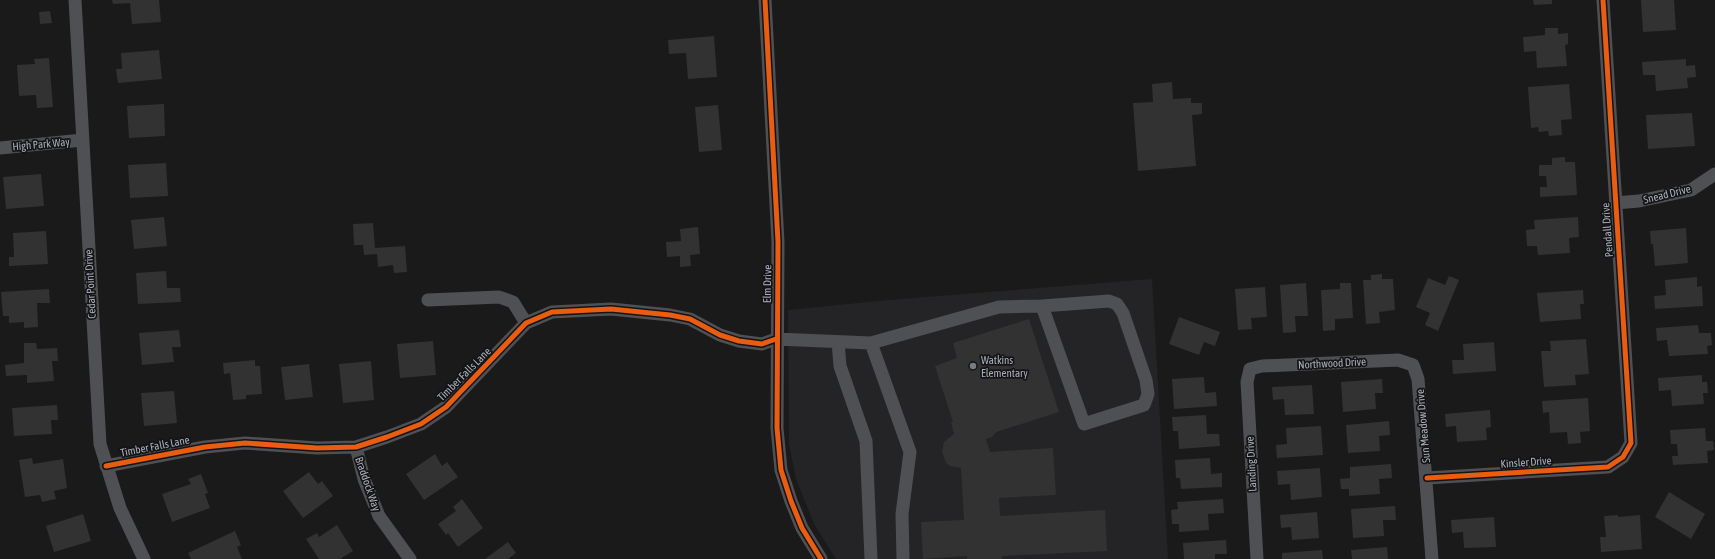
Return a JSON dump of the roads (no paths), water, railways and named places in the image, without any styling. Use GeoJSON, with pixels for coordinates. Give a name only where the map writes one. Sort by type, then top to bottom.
{"type":"FeatureCollection","features":[{"type":"Feature","properties":{"kind":"street","name":"Cedar Point Drive"},"geometry":{"type":"LineString","coordinates":[[75,0],[100,444],[120,508],[144,559]]}},
{"type":"Feature","properties":{"kind":"street","name":"Elm Drive"},"geometry":{"type":"LineString","coordinates":[[765,0],[778,242],[776,339],[777,428],[781,470],[802,528],[821,559]]}},
{"type":"Feature","properties":{"kind":"street","name":"Pendall Drive"},"geometry":{"type":"LineString","coordinates":[[1603,0],[1631,443],[1623,458]]}},
{"type":"Feature","properties":{"kind":"street","name":"High Park Way"},"geometry":{"type":"LineString","coordinates":[[0,148],[83,140]]}},
{"type":"Feature","properties":{"kind":"street","name":"Snead Drive"},"geometry":{"type":"LineString","coordinates":[[1615,204],[1639,201],[1691,190],[1715,174]]}},
{"type":"Feature","properties":{"kind":"street"},"geometry":{"type":"LineString","coordinates":[[428,300],[499,297],[513,302],[526,322]]}},
{"type":"Feature","properties":{"kind":"street","name":"Timber Falls Lane"},"geometry":{"type":"LineString","coordinates":[[106,466],[205,447],[245,443],[317,448],[356,448],[421,424],[446,407],[526,322],[552,312],[611,309],[670,315],[690,319],[720,335],[739,341],[762,344],[776,339],[871,343],[999,307],[1042,306],[1109,301],[1117,304],[1123,313],[1146,380],[1148,394],[1144,405],[1084,424],[1042,306]]}},
{"type":"Feature","properties":{"kind":"street"},"geometry":{"type":"LineString","coordinates":[[838,342],[840,366],[866,441],[871,559]]}},
{"type":"Feature","properties":{"kind":"street"},"geometry":{"type":"LineString","coordinates":[[871,343],[910,452],[902,514],[903,559]]}},
{"type":"Feature","properties":{"kind":"street","name":"Northwood Drive"},"geometry":{"type":"LineString","coordinates":[[1250,369],[1262,366],[1398,360],[1413,366]]}},
{"type":"Feature","properties":{"kind":"street","name":"Sun Meadow Drive"},"geometry":{"type":"LineString","coordinates":[[1413,366],[1418,379],[1427,478],[1432,559]]}},
{"type":"Feature","properties":{"kind":"street","name":"Landing Drive"},"geometry":{"type":"LineString","coordinates":[[1250,369],[1247,382],[1257,559]]}},
{"type":"Feature","properties":{"kind":"street","name":"Braddock Way"},"geometry":{"type":"LineString","coordinates":[[356,448],[364,479],[379,516],[410,559]]}},
{"type":"Feature","properties":{"kind":"street","name":"Kinsler Drive"},"geometry":{"type":"LineString","coordinates":[[1427,478],[1608,467],[1623,458]]}},
{"type":"Feature","properties":{"kind":"place","name":"Watkins Elementary"},"geometry":{"type":"Point","coordinates":[973,366]}}]}
